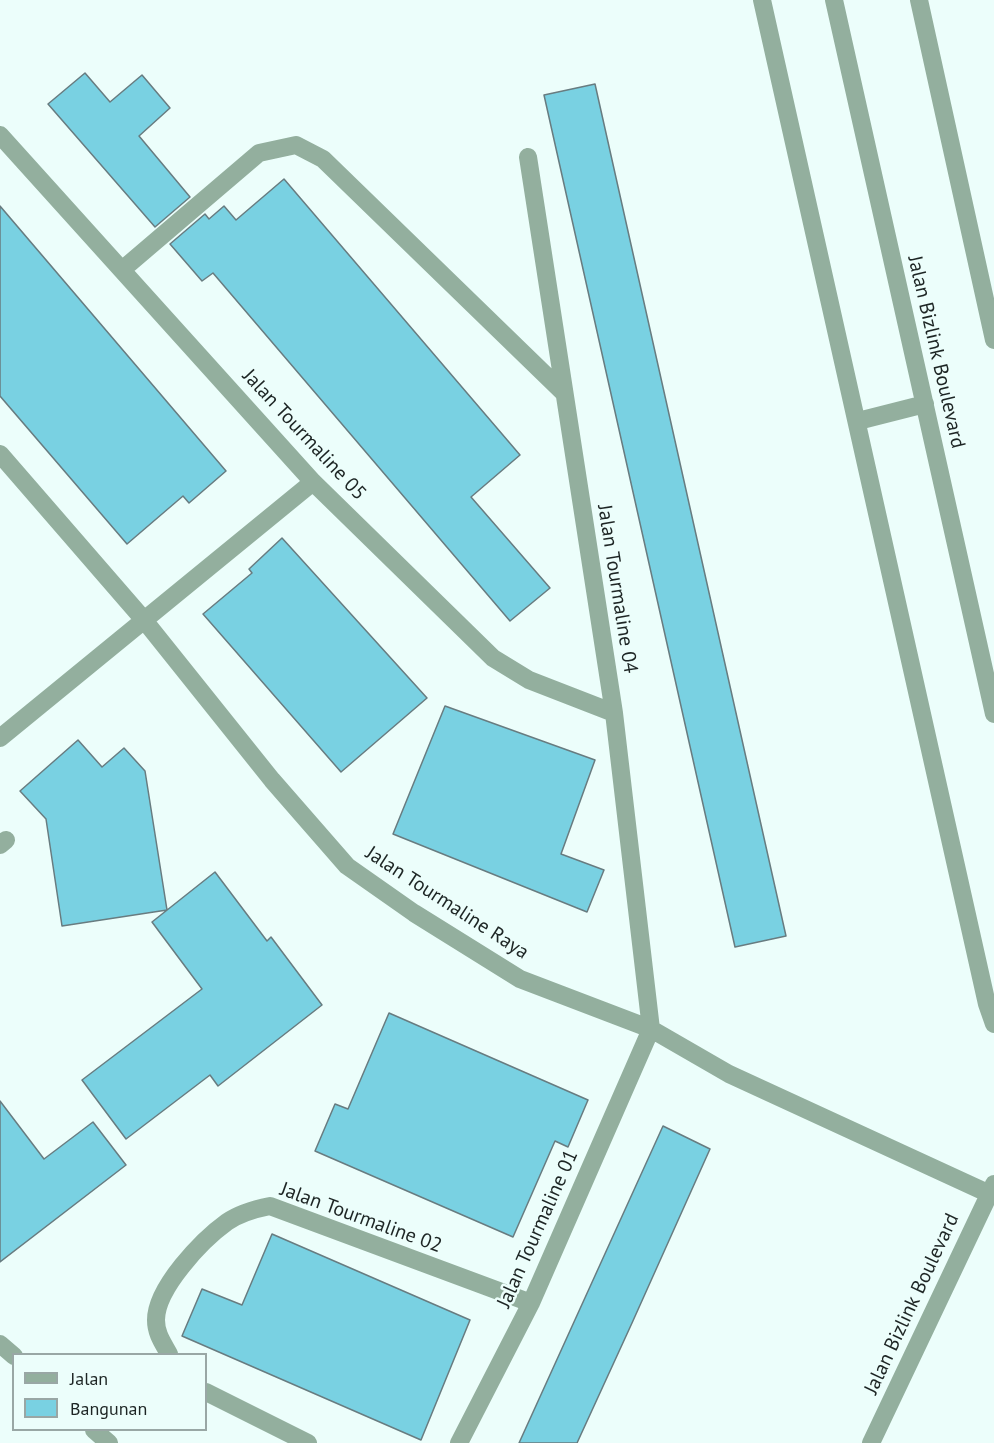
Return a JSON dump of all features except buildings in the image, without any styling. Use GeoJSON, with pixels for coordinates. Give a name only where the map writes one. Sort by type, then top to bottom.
{"type":"FeatureCollection","features":[{"type":"Feature","properties":{"kind":"street"},"geometry":{"type":"LineString","coordinates":[[762,0],[982,980],[994,1024]]}},
{"type":"Feature","properties":{"kind":"street","name":"Jalan Bizlink Boulevard"},"geometry":{"type":"LineString","coordinates":[[834,0],[994,714]]}},
{"type":"Feature","properties":{"kind":"street"},"geometry":{"type":"LineString","coordinates":[[919,0],[994,340]]}},
{"type":"Feature","properties":{"kind":"street","name":"Jalan Tourmaline 05"},"geometry":{"type":"LineString","coordinates":[[0,135],[313,482],[493,658],[530,680],[614,714]]}},
{"type":"Feature","properties":{"kind":"street"},"geometry":{"type":"LineString","coordinates":[[123,269],[259,153],[296,145],[323,159],[564,393]]}},
{"type":"Feature","properties":{"kind":"street","name":"Jalan Tourmaline 04"},"geometry":{"type":"LineString","coordinates":[[528,157],[614,714],[651,1029]]}},
{"type":"Feature","properties":{"kind":"street"},"geometry":{"type":"LineString","coordinates":[[858,421],[925,404]]}},
{"type":"Feature","properties":{"kind":"street","name":"Jalan Tourmaline Raya"},"geometry":{"type":"LineString","coordinates":[[0,453],[144,620],[273,780],[347,866],[414,913],[520,979],[651,1029],[729,1074],[992,1191]]}},
{"type":"Feature","properties":{"kind":"street"},"geometry":{"type":"LineString","coordinates":[[0,738],[313,482]]}},
{"type":"Feature","properties":{"kind":"street","name":"Jalan Tourmaline 01"},"geometry":{"type":"LineString","coordinates":[[459,1443],[531,1304],[651,1029]]}},
{"type":"Feature","properties":{"kind":"street","name":"Jalan Bizlink Boulevard"},"geometry":{"type":"LineString","coordinates":[[871,1443],[992,1191]]}},
{"type":"Feature","properties":{"kind":"street","name":"Jalan Tourmaline 02"},"geometry":{"type":"LineString","coordinates":[[168,1353],[157,1334],[156,1318],[163,1296],[180,1267],[228,1221],[250,1210],[270,1206],[531,1304]]}},
{"type":"Feature","properties":{"kind":"street"},"geometry":{"type":"LineString","coordinates":[[0,1344],[12,1354]]}},
{"type":"Feature","properties":{"kind":"street"},"geometry":{"type":"LineString","coordinates":[[207,1392],[308,1443]]}},
{"type":"Feature","properties":{"kind":"street"},"geometry":{"type":"LineString","coordinates":[[95,1431],[109,1443]]}}]}
